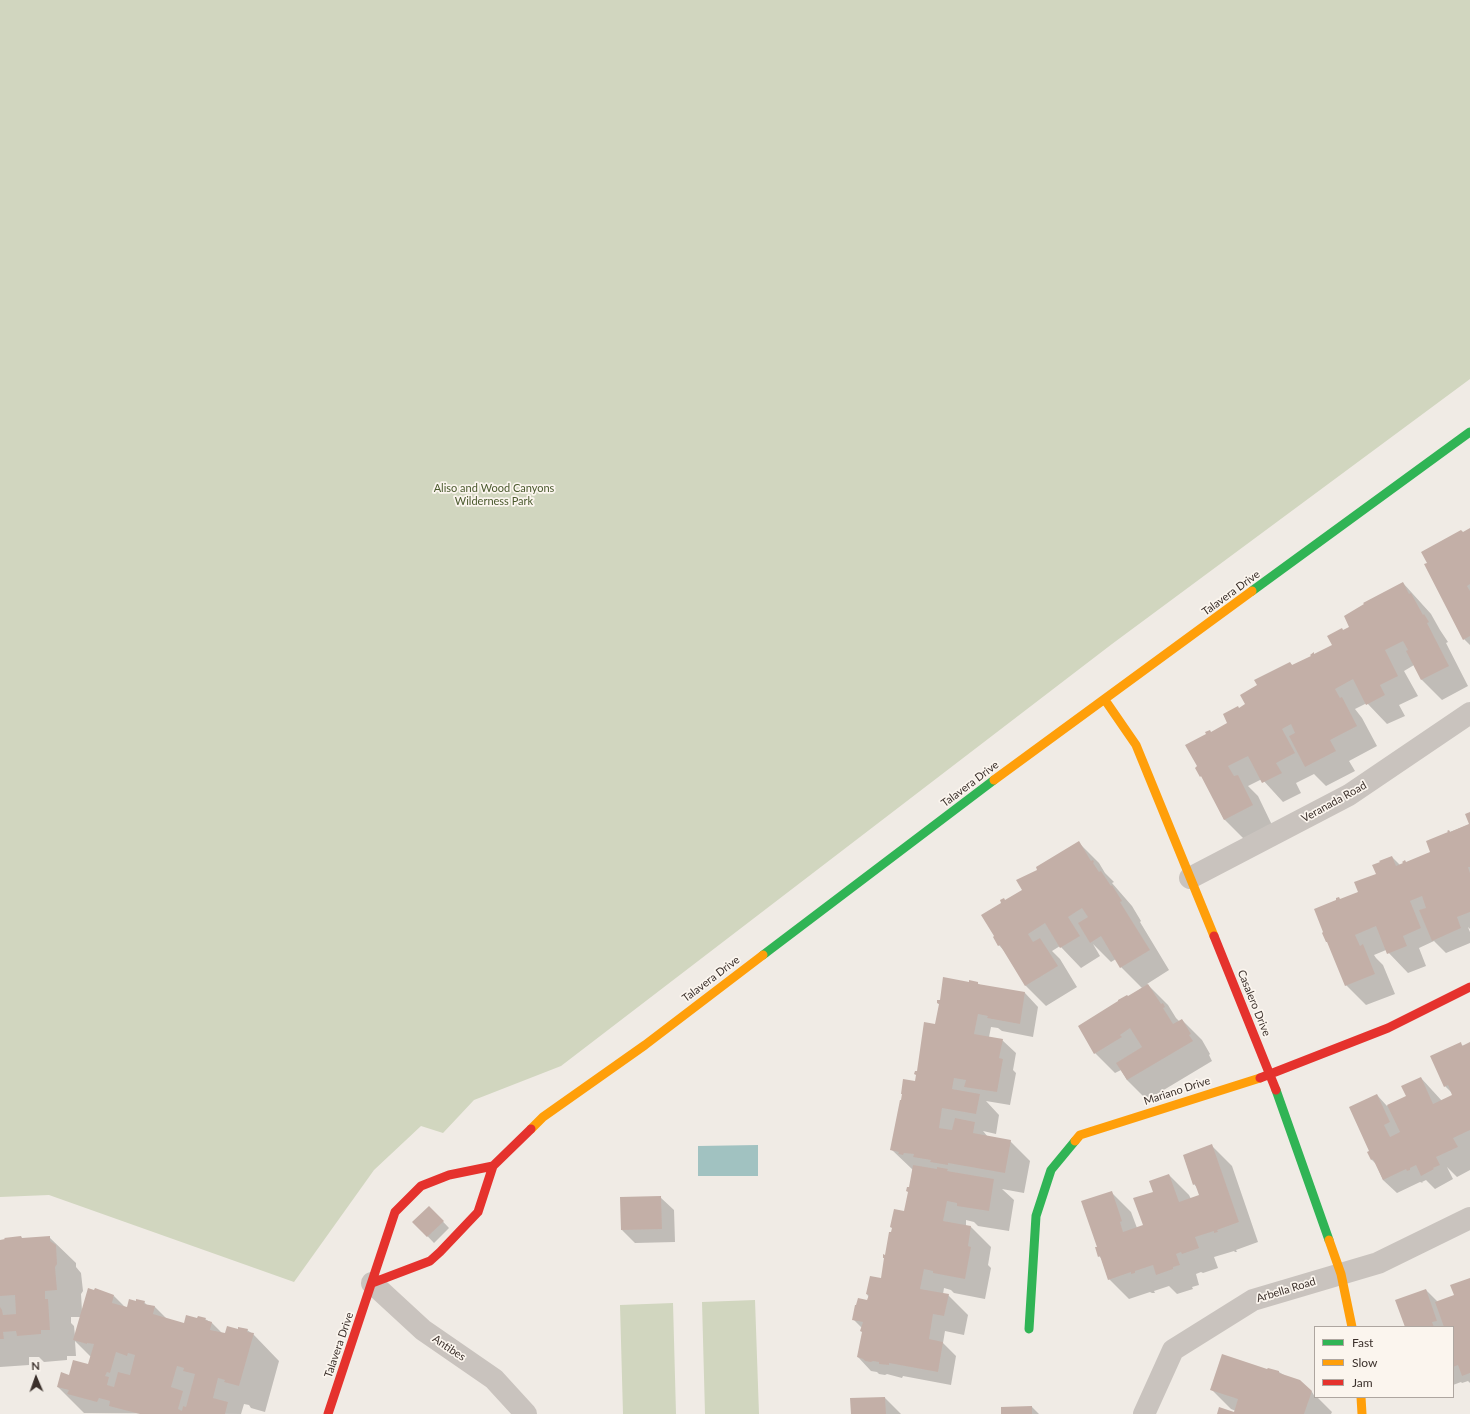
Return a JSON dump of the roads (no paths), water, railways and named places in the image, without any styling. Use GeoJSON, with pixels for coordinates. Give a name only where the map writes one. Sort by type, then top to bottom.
{"type":"FeatureCollection","features":[{"type":"Feature","properties":{"kind":"street","name":"Talavera Drive"},"geometry":{"type":"LineString","coordinates":[[372,1283],[430,1261],[440,1252],[478,1212],[493,1166],[543,1117],[645,1045],[985,787],[1470,432]]}},
{"type":"Feature","properties":{"kind":"street","name":"Casalero Drive"},"geometry":{"type":"LineString","coordinates":[[1105,700],[1136,745],[1271,1074],[1341,1274],[1352,1326]]}},
{"type":"Feature","properties":{"kind":"street","name":"Veranada Road"},"geometry":{"type":"LineString","coordinates":[[1190,878],[1349,795],[1470,713]]}},
{"type":"Feature","properties":{"kind":"street","name":"Mariano Drive"},"geometry":{"type":"LineString","coordinates":[[1029,1329],[1036,1216],[1051,1170],[1080,1135],[1271,1074],[1388,1028],[1470,987]]}},
{"type":"Feature","properties":{"kind":"street","name":"Talavera Drive"},"geometry":{"type":"LineString","coordinates":[[328,1414],[395,1212],[421,1186],[449,1175],[493,1166]]}},
{"type":"Feature","properties":{"kind":"street","name":"Arbella Road"},"geometry":{"type":"LineString","coordinates":[[1144,1414],[1173,1350],[1253,1300],[1378,1263],[1470,1218]]}},
{"type":"Feature","properties":{"kind":"street","name":"Antibes"},"geometry":{"type":"LineString","coordinates":[[372,1283],[423,1330],[494,1379],[526,1414]]}},
{"type":"Feature","properties":{"kind":"street"},"geometry":{"type":"LineString","coordinates":[[1361,1398],[1362,1414]]}},
{"type":"Feature","properties":{"kind":"water"},"geometry":{"type":"Polygon","coordinates":[[[758,1145],[758,1176],[698,1176],[698,1146],[758,1145]]]}},
{"type":"Feature","properties":{"kind":"park label","name":"Aliso and Wood Canyons Wilderness Park"},"geometry":{"type":"Point","coordinates":[494,494]}}]}
